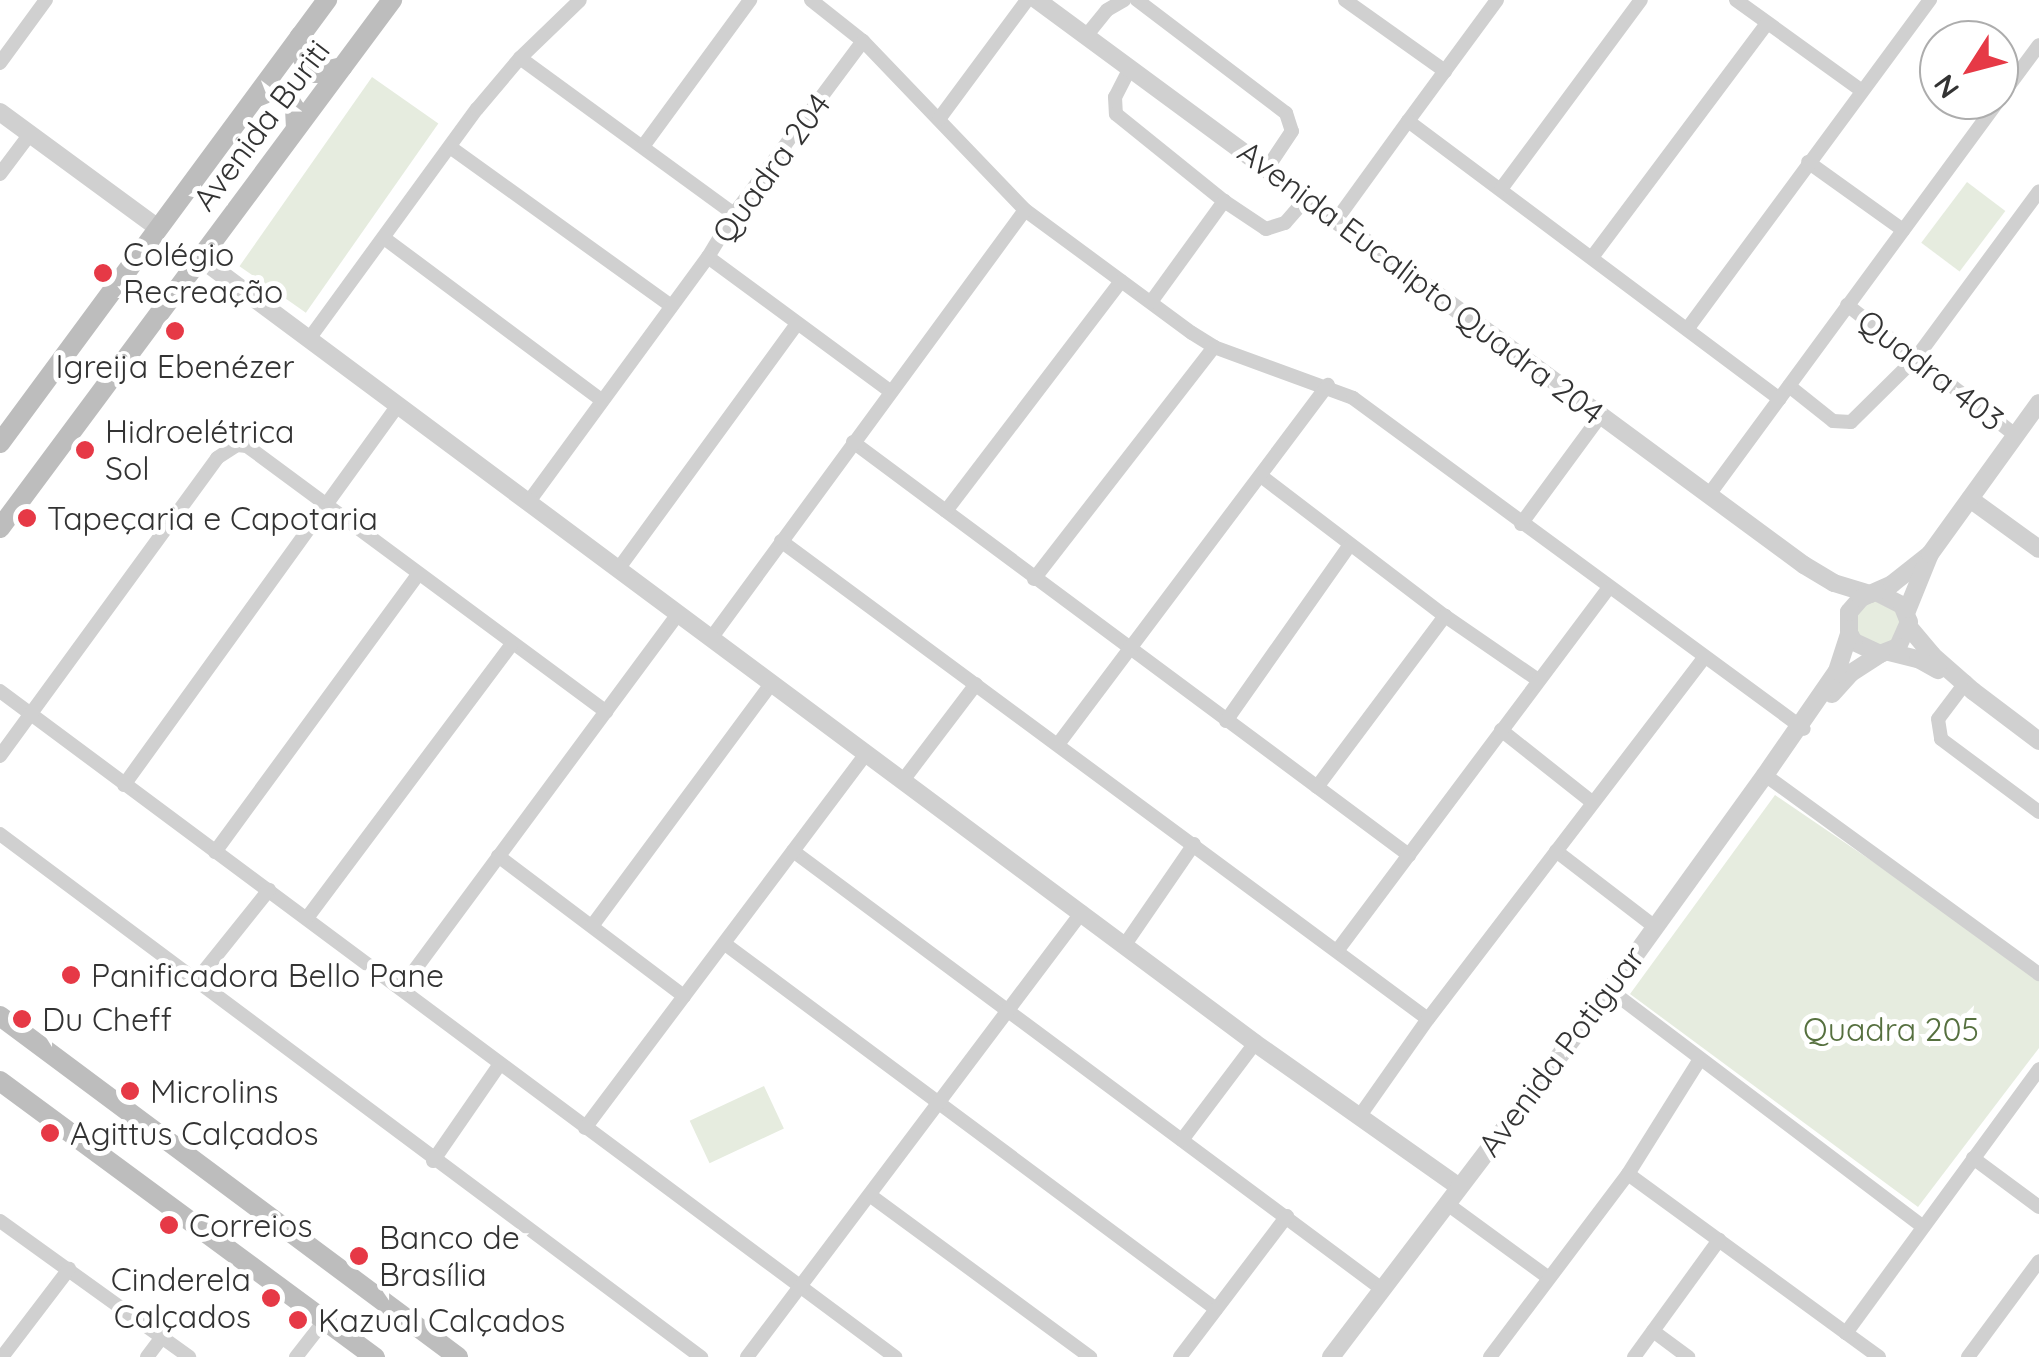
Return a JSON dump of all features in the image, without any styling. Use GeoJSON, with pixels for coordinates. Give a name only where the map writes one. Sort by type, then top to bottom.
{"type":"FeatureCollection","features":[{"type":"Feature","properties":{"kind":"main road","name":"Avenida Buriti"},"geometry":{"type":"LineString","coordinates":[[0,442],[327,0]]}},
{"type":"Feature","properties":{"kind":"main road","name":"Avenida Buriti"},"geometry":{"type":"LineString","coordinates":[[0,528],[392,0]]}},
{"type":"Feature","properties":{"kind":"main road"},"geometry":{"type":"LineString","coordinates":[[300,36],[299,51],[308,68],[327,73],[342,68]]}},
{"type":"Feature","properties":{"kind":"main road"},"geometry":{"type":"LineString","coordinates":[[256,98],[274,90],[284,92],[295,109],[296,128]]}},
{"type":"Feature","properties":{"kind":"main road"},"geometry":{"type":"LineString","coordinates":[[0,1016],[438,1350],[458,1357]]}},
{"type":"Feature","properties":{"kind":"main road"},"geometry":{"type":"LineString","coordinates":[[0,1081],[375,1357]]}},
{"type":"Feature","properties":{"kind":"street"},"geometry":{"type":"LineString","coordinates":[[0,63],[46,0]]}},
{"type":"Feature","properties":{"kind":"street"},"geometry":{"type":"LineString","coordinates":[[309,339],[520,58],[580,0]]}},
{"type":"Feature","properties":{"kind":"street"},"geometry":{"type":"LineString","coordinates":[[644,145],[750,0]]}},
{"type":"Feature","properties":{"kind":"street"},"geometry":{"type":"LineString","coordinates":[[811,0],[863,42],[1024,210],[1214,346],[1328,385],[1352,398],[1704,658],[1796,732]]}},
{"type":"Feature","properties":{"kind":"street"},"geometry":{"type":"LineString","coordinates":[[939,120],[1027,0]]}},
{"type":"Feature","properties":{"kind":"street","name":"Avenida Eucalipto Quadra 204"},"geometry":{"type":"LineString","coordinates":[[1037,0],[1804,565]]}},
{"type":"Feature","properties":{"kind":"street"},"geometry":{"type":"LineString","coordinates":[[1086,36],[1106,10],[1124,0]]}},
{"type":"Feature","properties":{"kind":"street"},"geometry":{"type":"LineString","coordinates":[[1137,0],[1286,113],[1292,131],[1268,167]]}},
{"type":"Feature","properties":{"kind":"street"},"geometry":{"type":"LineString","coordinates":[[1346,0],[1445,71]]}},
{"type":"Feature","properties":{"kind":"street"},"geometry":{"type":"LineString","coordinates":[[1337,219],[1497,0]]}},
{"type":"Feature","properties":{"kind":"street"},"geometry":{"type":"LineString","coordinates":[[1501,189],[1641,0]]}},
{"type":"Feature","properties":{"kind":"street"},"geometry":{"type":"LineString","coordinates":[[1736,0],[1861,90]]}},
{"type":"Feature","properties":{"kind":"street"},"geometry":{"type":"LineString","coordinates":[[1688,328],[1930,0]]}},
{"type":"Feature","properties":{"kind":"street"},"geometry":{"type":"LineString","coordinates":[[1593,256],[1767,23]]}},
{"type":"Feature","properties":{"kind":"street","name":"Quadra 204"},"geometry":{"type":"LineString","coordinates":[[863,42],[734,214],[708,257],[891,392]]}},
{"type":"Feature","properties":{"kind":"street"},"geometry":{"type":"LineString","coordinates":[[2019,72],[2039,45]]}},
{"type":"Feature","properties":{"kind":"street"},"geometry":{"type":"LineString","coordinates":[[520,58],[734,214]]}},
{"type":"Feature","properties":{"kind":"street"},"geometry":{"type":"LineString","coordinates":[[1130,68],[1115,97],[1116,114],[1224,201],[1266,229],[1285,223],[1306,198]]}},
{"type":"Feature","properties":{"kind":"street"},"geometry":{"type":"LineString","coordinates":[[0,112],[158,228]]}},
{"type":"Feature","properties":{"kind":"street"},"geometry":{"type":"LineString","coordinates":[[1708,496],[1984,120]]}},
{"type":"Feature","properties":{"kind":"street"},"geometry":{"type":"LineString","coordinates":[[1408,121],[1688,328],[1833,421],[1851,422],[1916,358],[2039,190]]}},
{"type":"Feature","properties":{"kind":"street"},"geometry":{"type":"LineString","coordinates":[[0,174],[30,134]]}},
{"type":"Feature","properties":{"kind":"street"},"geometry":{"type":"LineString","coordinates":[[450,147],[670,305]]}},
{"type":"Feature","properties":{"kind":"street"},"geometry":{"type":"LineString","coordinates":[[1808,162],[1903,230]]}},
{"type":"Feature","properties":{"kind":"street"},"geometry":{"type":"LineString","coordinates":[[1151,302],[1224,201]]}},
{"type":"Feature","properties":{"kind":"street"},"geometry":{"type":"LineString","coordinates":[[712,637],[1024,210]]}},
{"type":"Feature","properties":{"kind":"street"},"geometry":{"type":"LineString","coordinates":[[384,238],[600,399]]}},
{"type":"Feature","properties":{"kind":"street"},"geometry":{"type":"LineString","coordinates":[[530,500],[600,399],[708,257]]}},
{"type":"Feature","properties":{"kind":"street"},"geometry":{"type":"LineString","coordinates":[[200,258],[1255,1043],[1458,1186]]}},
{"type":"Feature","properties":{"kind":"street"},"geometry":{"type":"LineString","coordinates":[[946,511],[1121,280]]}},
{"type":"Feature","properties":{"kind":"street","name":"Quadra 403"},"geometry":{"type":"LineString","coordinates":[[1847,305],[2015,435]]}},
{"type":"Feature","properties":{"kind":"street"},"geometry":{"type":"LineString","coordinates":[[620,568],[797,324]]}},
{"type":"Feature","properties":{"kind":"street"},"geometry":{"type":"LineString","coordinates":[[1034,579],[1214,346]]}},
{"type":"Feature","properties":{"kind":"street"},"geometry":{"type":"LineString","coordinates":[[1059,742],[1328,385]]}},
{"type":"Feature","properties":{"kind":"street","name":"Avenida Potiguar"},"geometry":{"type":"LineString","coordinates":[[1796,732],[1851,673],[1904,640],[1930,554],[2039,403]]}},
{"type":"Feature","properties":{"kind":"street"},"geometry":{"type":"LineString","coordinates":[[124,785],[398,407]]}},
{"type":"Feature","properties":{"kind":"street"},"geometry":{"type":"LineString","coordinates":[[1521,524],[1602,415]]}},
{"type":"Feature","properties":{"kind":"street"},"geometry":{"type":"LineString","coordinates":[[853,442],[1410,855]]}},
{"type":"Feature","properties":{"kind":"street"},"geometry":{"type":"LineString","coordinates":[[0,756],[227,449],[247,446],[606,712]]}},
{"type":"Feature","properties":{"kind":"street"},"geometry":{"type":"LineString","coordinates":[[1262,476],[1349,546],[1538,680]]}},
{"type":"Feature","properties":{"kind":"street"},"geometry":{"type":"LineString","coordinates":[[1970,499],[2039,549]]}},
{"type":"Feature","properties":{"kind":"street"},"geometry":{"type":"LineString","coordinates":[[781,541],[1059,742],[1428,1019]]}},
{"type":"Feature","properties":{"kind":"street"},"geometry":{"type":"LineString","coordinates":[[1226,721],[1349,546]]}},
{"type":"Feature","properties":{"kind":"street","name":"Avenida Potiguar"},"geometry":{"type":"LineString","coordinates":[[1331,1357],[1610,990],[1796,732],[1837,671],[1855,603],[1930,554]]}},
{"type":"Feature","properties":{"kind":"street"},"geometry":{"type":"LineString","coordinates":[[1804,565],[1843,586],[1895,598],[1932,655],[2039,741]]}},
{"type":"Feature","properties":{"kind":"street"},"geometry":{"type":"LineString","coordinates":[[1804,565],[1828,590],[1861,649],[1928,663],[1966,686]]}},
{"type":"Feature","properties":{"kind":"street"},"geometry":{"type":"LineString","coordinates":[[216,852],[418,576]]}},
{"type":"Feature","properties":{"kind":"street"},"geometry":{"type":"LineString","coordinates":[[1338,951],[1608,589]]}},
{"type":"Feature","properties":{"kind":"street"},"geometry":{"type":"LineString","coordinates":[[402,987],[678,614]]}},
{"type":"Feature","properties":{"kind":"street"},"geometry":{"type":"LineString","coordinates":[[1317,787],[1445,616]]}},
{"type":"Feature","properties":{"kind":"street"},"geometry":{"type":"LineString","coordinates":[[306,918],[512,644]]}},
{"type":"Feature","properties":{"kind":"street"},"geometry":{"type":"LineString","coordinates":[[1359,1117],[1428,1019],[1704,658]]}},
{"type":"Feature","properties":{"kind":"street"},"geometry":{"type":"LineString","coordinates":[[592,926],[772,683]]}},
{"type":"Feature","properties":{"kind":"street"},"geometry":{"type":"LineString","coordinates":[[904,780],[976,684]]}},
{"type":"Feature","properties":{"kind":"street"},"geometry":{"type":"LineString","coordinates":[[1966,686],[1938,719],[1941,739],[2039,812]]}},
{"type":"Feature","properties":{"kind":"street"},"geometry":{"type":"LineString","coordinates":[[0,691],[895,1357]]}},
{"type":"Feature","properties":{"kind":"street"},"geometry":{"type":"LineString","coordinates":[[1501,730],[1592,802]]}},
{"type":"Feature","properties":{"kind":"street"},"geometry":{"type":"LineString","coordinates":[[586,1128],[867,753]]}},
{"type":"Feature","properties":{"kind":"street"},"geometry":{"type":"LineString","coordinates":[[1765,775],[2039,974]]}},
{"type":"Feature","properties":{"kind":"street"},"geometry":{"type":"LineString","coordinates":[[0,834],[432,1161],[702,1357]]}},
{"type":"Feature","properties":{"kind":"street"},"geometry":{"type":"LineString","coordinates":[[1126,944],[1194,844]]}},
{"type":"Feature","properties":{"kind":"street"},"geometry":{"type":"LineString","coordinates":[[1556,851],[1655,927]]}},
{"type":"Feature","properties":{"kind":"street"},"geometry":{"type":"LineString","coordinates":[[793,852],[1382,1289]]}},
{"type":"Feature","properties":{"kind":"street"},"geometry":{"type":"LineString","coordinates":[[498,856],[684,996]]}},
{"type":"Feature","properties":{"kind":"street"},"geometry":{"type":"LineString","coordinates":[[196,981],[269,890]]}},
{"type":"Feature","properties":{"kind":"street"},"geometry":{"type":"LineString","coordinates":[[746,1357],[1082,912]]}},
{"type":"Feature","properties":{"kind":"street"},"geometry":{"type":"LineString","coordinates":[[726,944],[1216,1309]]}},
{"type":"Feature","properties":{"kind":"street"},"geometry":{"type":"LineString","coordinates":[[1610,990],[1922,1226]]}},
{"type":"Feature","properties":{"kind":"street"},"geometry":{"type":"LineString","coordinates":[[1182,1140],[1255,1043]]}},
{"type":"Feature","properties":{"kind":"street"},"geometry":{"type":"LineString","coordinates":[[1490,1357],[1628,1174],[1699,1061]]}},
{"type":"Feature","properties":{"kind":"street"},"geometry":{"type":"LineString","coordinates":[[432,1161],[500,1064]]}},
{"type":"Feature","properties":{"kind":"street"},"geometry":{"type":"LineString","coordinates":[[1846,1333],[2039,1068]]}},
{"type":"Feature","properties":{"kind":"street"},"geometry":{"type":"LineString","coordinates":[[1974,1158],[2039,1207]]}},
{"type":"Feature","properties":{"kind":"street"},"geometry":{"type":"LineString","coordinates":[[1628,1174],[1879,1357]]}},
{"type":"Feature","properties":{"kind":"street"},"geometry":{"type":"LineString","coordinates":[[871,1196],[1090,1357]]}},
{"type":"Feature","properties":{"kind":"street"},"geometry":{"type":"LineString","coordinates":[[1446,1203],[1549,1278]]}},
{"type":"Feature","properties":{"kind":"street"},"geometry":{"type":"LineString","coordinates":[[1180,1357],[1286,1216]]}},
{"type":"Feature","properties":{"kind":"street"},"geometry":{"type":"LineString","coordinates":[[0,1221],[189,1357]]}},
{"type":"Feature","properties":{"kind":"street"},"geometry":{"type":"LineString","coordinates":[[1634,1357],[1719,1240]]}},
{"type":"Feature","properties":{"kind":"street"},"geometry":{"type":"LineString","coordinates":[[1968,1357],[2039,1260]]}},
{"type":"Feature","properties":{"kind":"street"},"geometry":{"type":"LineString","coordinates":[[2,1357],[69,1270]]}},
{"type":"Feature","properties":{"kind":"street"},"geometry":{"type":"LineString","coordinates":[[296,1357],[324,1321]]}},
{"type":"Feature","properties":{"kind":"street"},"geometry":{"type":"LineString","coordinates":[[1653,1331],[1688,1357]]}},
{"type":"Feature","properties":{"kind":"street"},"geometry":{"type":"LineString","coordinates":[[147,1357],[162,1337]]}},
{"type":"Feature","properties":{"kind":"green space"},"geometry":{"type":"Polygon","coordinates":[[[372,77],[438,123],[306,313],[240,266],[372,77]]]}},
{"type":"Feature","properties":{"kind":"green space"},"geometry":{"type":"Polygon","coordinates":[[[1967,182],[2005,211],[1960,272],[1921,243],[1967,182]]]}},
{"type":"Feature","properties":{"kind":"green space"},"geometry":{"type":"Polygon","coordinates":[[[1871,599],[1901,614],[1898,638],[1881,648],[1857,636],[1856,612],[1871,599]]]}},
{"type":"Feature","properties":{"kind":"green space","name":"Quadra 205"},"geometry":{"type":"Polygon","coordinates":[[[1775,795],[2039,975],[2039,1048],[1918,1207],[1630,994],[1775,795]]]}},
{"type":"Feature","properties":{"kind":"green space"},"geometry":{"type":"Polygon","coordinates":[[[764,1086],[784,1129],[710,1163],[690,1121],[764,1086]]]}},
{"type":"Feature","properties":{"kind":"place","name":"Colégio Recreação"},"geometry":{"type":"Point","coordinates":[103,273]}},
{"type":"Feature","properties":{"kind":"place","name":"Igreija Ebenézer"},"geometry":{"type":"Point","coordinates":[175,331]}},
{"type":"Feature","properties":{"kind":"place","name":"Hidroelétrica Sol"},"geometry":{"type":"Point","coordinates":[85,450]}},
{"type":"Feature","properties":{"kind":"place","name":"Tapeçaria e Capotaria"},"geometry":{"type":"Point","coordinates":[27,518]}},
{"type":"Feature","properties":{"kind":"place","name":"Panificadora Bello Pane"},"geometry":{"type":"Point","coordinates":[71,975]}},
{"type":"Feature","properties":{"kind":"place","name":"Du Cheff"},"geometry":{"type":"Point","coordinates":[22,1019]}},
{"type":"Feature","properties":{"kind":"place","name":"Microlins"},"geometry":{"type":"Point","coordinates":[130,1091]}},
{"type":"Feature","properties":{"kind":"place","name":"Agittus Calçados"},"geometry":{"type":"Point","coordinates":[50,1133]}},
{"type":"Feature","properties":{"kind":"place","name":"Correios"},"geometry":{"type":"Point","coordinates":[169,1225]}},
{"type":"Feature","properties":{"kind":"place","name":"Banco de Brasília"},"geometry":{"type":"Point","coordinates":[359,1256]}},
{"type":"Feature","properties":{"kind":"place","name":"Cinderela Calçados"},"geometry":{"type":"Point","coordinates":[271,1298]}},
{"type":"Feature","properties":{"kind":"place","name":"Kazual Calçados"},"geometry":{"type":"Point","coordinates":[298,1320]}}]}
